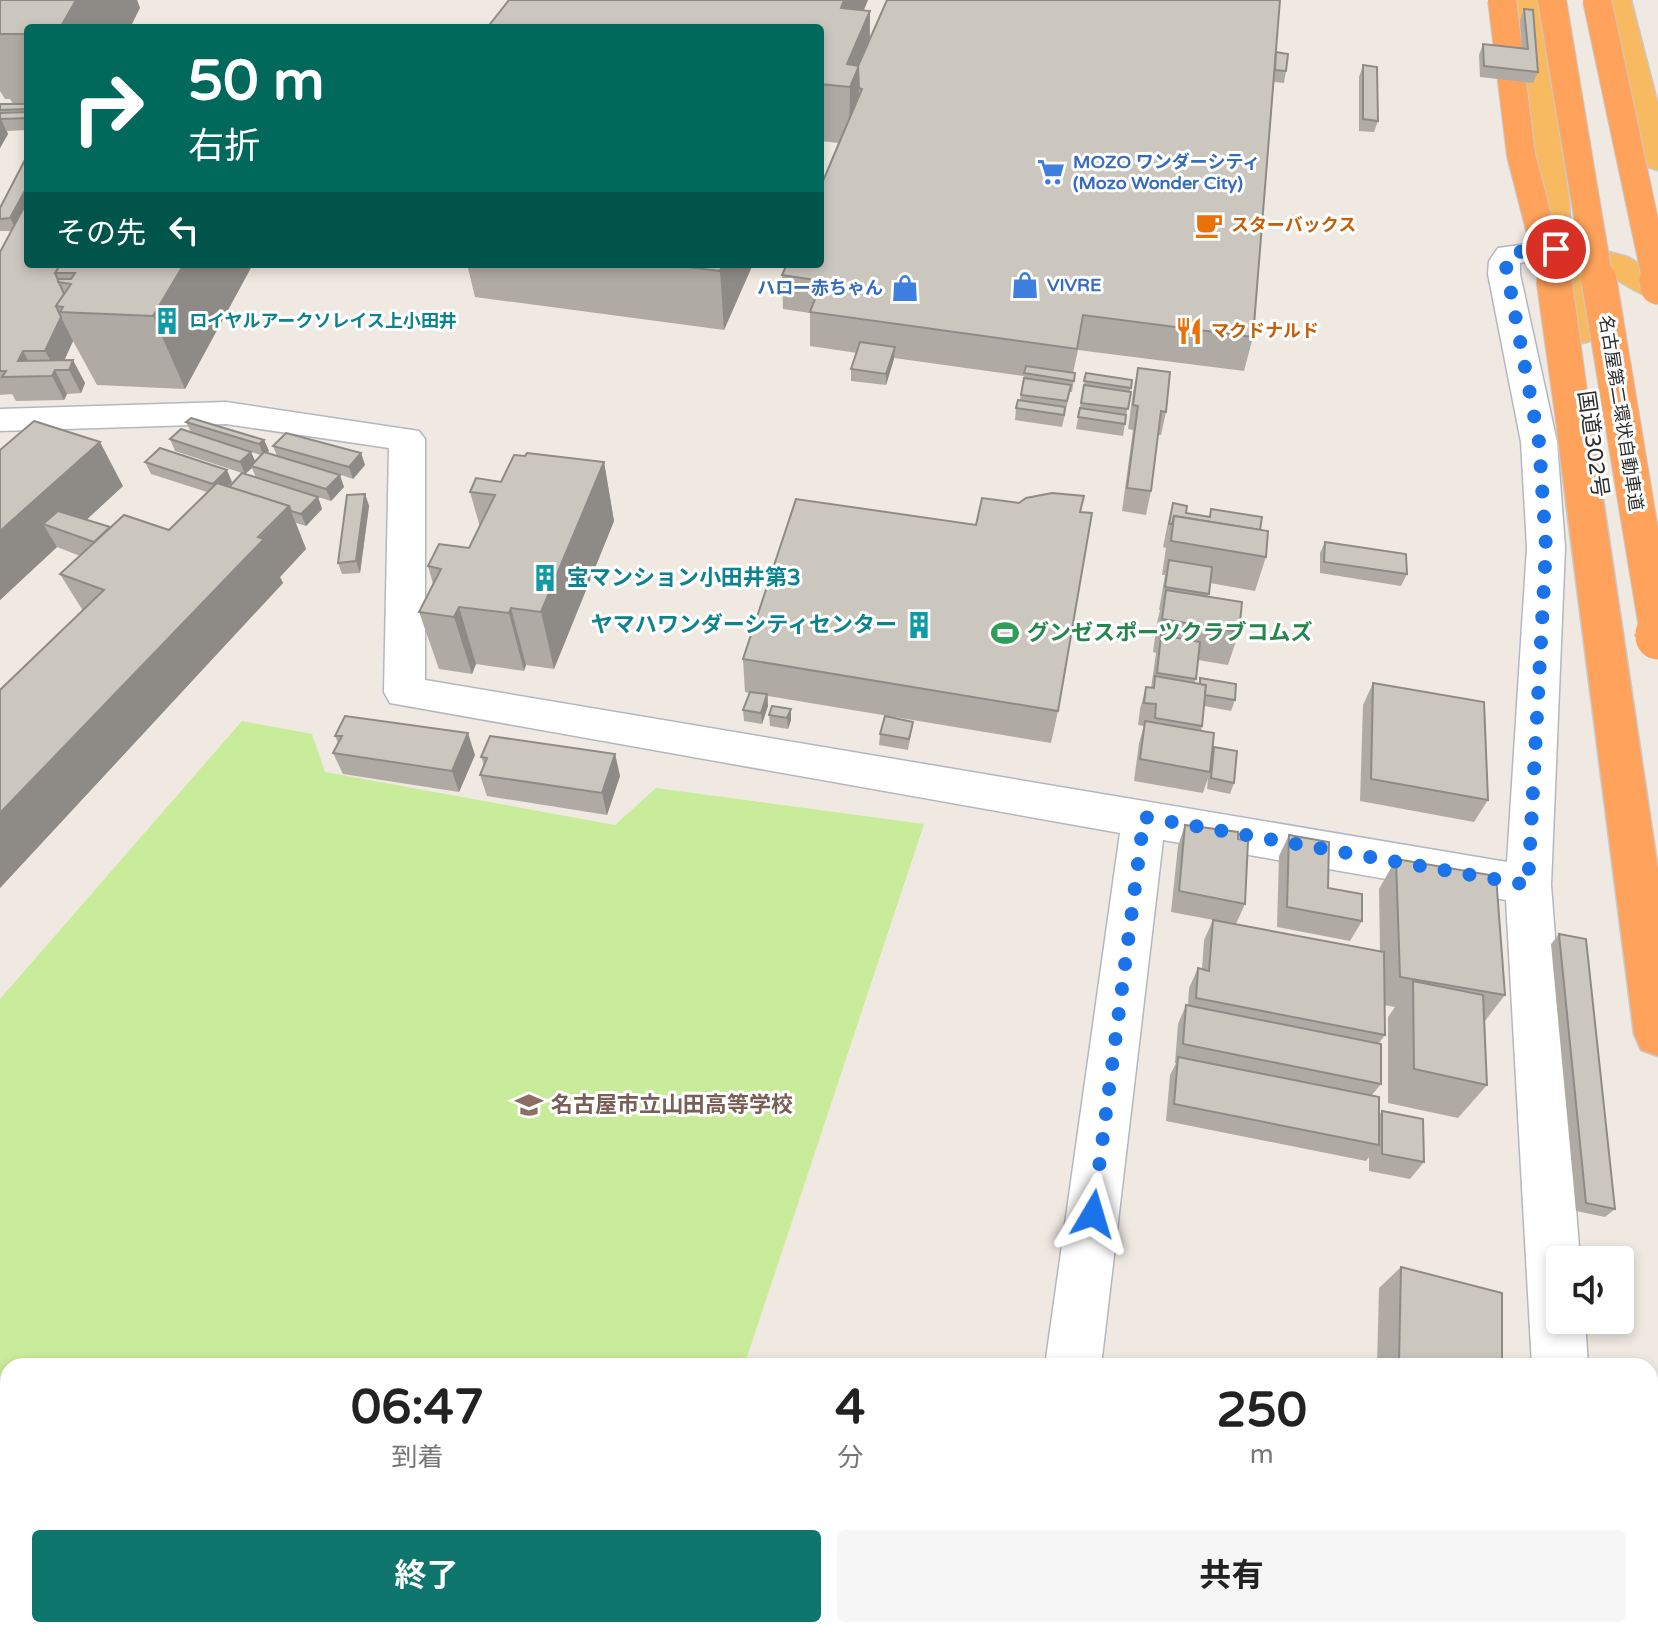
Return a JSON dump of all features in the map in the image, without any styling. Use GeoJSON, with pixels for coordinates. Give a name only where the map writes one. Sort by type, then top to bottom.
{"type":"FeatureCollection","features":[{"type":"Feature","properties":{"kind":"highway"},"geometry":{"type":"LineString","coordinates":[[1597,0],[1658,289]]}},
{"type":"Feature","properties":{"kind":"highway"},"geometry":{"type":"LineString","coordinates":[[1618,0],[1652,109],[1658,161]]}},
{"type":"Feature","properties":{"kind":"highway"},"geometry":{"type":"LineString","coordinates":[[1525,1],[1521,155],[1554,281],[1658,1034]]}},
{"type":"Feature","properties":{"kind":"highway","name":"国道302号"},"geometry":{"type":"LineString","coordinates":[[1525,1],[1658,895]]}},
{"type":"Feature","properties":{"kind":"highway","name":"名古屋第二環状自動車道"},"geometry":{"type":"LineString","coordinates":[[1525,1],[1658,637]]}},
{"type":"Feature","properties":{"kind":"highway"},"geometry":{"type":"LineString","coordinates":[[1554,198],[1594,235],[1658,266]]}},
{"type":"Feature","properties":{"kind":"highway"},"geometry":{"type":"LineString","coordinates":[[1562,250],[1617,264],[1658,289]]}},
{"type":"Feature","properties":{"kind":"street"},"geometry":{"type":"LineString","coordinates":[[1559,1358],[1528,885],[1546,547],[1539,442],[1505,261],[1522,251],[1562,250]]}},
{"type":"Feature","properties":{"kind":"street"},"geometry":{"type":"LineString","coordinates":[[0,420],[226,413],[407,439],[405,692],[1528,885]]}},
{"type":"Feature","properties":{"kind":"street"},"geometry":{"type":"LineString","coordinates":[[1074,1358],[1144,817]]}},
{"type":"Feature","properties":{"kind":"green space","name":"名古屋市立山田高等学校"},"geometry":{"type":"Polygon","coordinates":[[[242,721],[312,734],[325,772],[615,825],[656,788],[924,824],[747,1358],[0,1358],[0,999],[242,721]]]}},
{"type":"Feature","properties":{"kind":"building"},"geometry":{"type":"Polygon","coordinates":[[[0,0],[76,0],[62,24],[24,24],[24,34],[0,34],[0,0]]]}},
{"type":"Feature","properties":{"kind":"building"},"geometry":{"type":"Polygon","coordinates":[[[509,0],[844,0],[841,8],[870,11],[847,64],[859,66],[850,87],[824,84],[824,24],[490,24],[509,0]]]}},
{"type":"Feature","properties":{"kind":"building","name":"MOZO ワンダーシティ (Mozo Wonder City)"},"geometry":{"type":"Polygon","coordinates":[[[887,0],[1280,0],[1253,337],[1083,315],[1077,349],[810,312],[822,281],[782,275],[785,268],[824,268],[824,179],[862,89],[859,88],[858,66],[887,0]]]}},
{"type":"Feature","properties":{"kind":"building"},"geometry":{"type":"Polygon","coordinates":[[[1524,9],[1533,10],[1538,72],[1484,66],[1483,44],[1528,49],[1524,9]]]}},
{"type":"Feature","properties":{"kind":"building"},"geometry":{"type":"Polygon","coordinates":[[[1276,52],[1288,54],[1286,71],[1275,70],[1276,52]]]}},
{"type":"Feature","properties":{"kind":"building"},"geometry":{"type":"Polygon","coordinates":[[[1363,65],[1377,67],[1378,121],[1363,119],[1363,65]]]}},
{"type":"Feature","properties":{"kind":"building"},"geometry":{"type":"Polygon","coordinates":[[[0,104],[24,104],[24,109],[0,110],[0,104]]]}},
{"type":"Feature","properties":{"kind":"building"},"geometry":{"type":"Polygon","coordinates":[[[24,112],[24,118],[1,119],[0,113],[24,112]]]}},
{"type":"Feature","properties":{"kind":"building"},"geometry":{"type":"Polygon","coordinates":[[[24,162],[24,192],[10,218],[0,219],[0,208],[24,162]]]}},
{"type":"Feature","properties":{"kind":"building"},"geometry":{"type":"Polygon","coordinates":[[[23,209],[24,268],[58,268],[55,273],[64,294],[56,306],[61,317],[45,351],[23,351],[18,361],[73,360],[69,370],[55,370],[52,376],[2,377],[6,371],[0,371],[0,252],[23,209]]]}},
{"type":"Feature","properties":{"kind":"building"},"geometry":{"type":"Polygon","coordinates":[[[58,268],[182,268],[153,316],[60,312],[63,307],[56,306],[71,284],[58,282],[58,279],[71,279],[75,273],[55,273],[58,268]]]}},
{"type":"Feature","properties":{"kind":"building"},"geometry":{"type":"Polygon","coordinates":[[[860,342],[895,347],[886,374],[851,369],[860,342]]]}},
{"type":"Feature","properties":{"kind":"building"},"geometry":{"type":"Polygon","coordinates":[[[1026,366],[1075,373],[1074,381],[1024,373],[1026,366]]]}},
{"type":"Feature","properties":{"kind":"building"},"geometry":{"type":"Polygon","coordinates":[[[1138,368],[1170,372],[1166,412],[1161,411],[1151,491],[1127,488],[1138,406],[1133,405],[1138,368]]]}},
{"type":"Feature","properties":{"kind":"building"},"geometry":{"type":"Polygon","coordinates":[[[1086,373],[1132,380],[1131,388],[1084,381],[1086,373]]]}},
{"type":"Feature","properties":{"kind":"building"},"geometry":{"type":"Polygon","coordinates":[[[1024,378],[1071,385],[1067,401],[1021,395],[1024,378]]]}},
{"type":"Feature","properties":{"kind":"building"},"geometry":{"type":"Polygon","coordinates":[[[1084,385],[1131,392],[1128,409],[1081,403],[1084,385]]]}},
{"type":"Feature","properties":{"kind":"building"},"geometry":{"type":"Polygon","coordinates":[[[1018,400],[1065,407],[1064,415],[1016,408],[1018,400]]]}},
{"type":"Feature","properties":{"kind":"building"},"geometry":{"type":"Polygon","coordinates":[[[1080,408],[1126,415],[1125,424],[1078,417],[1080,408]]]}},
{"type":"Feature","properties":{"kind":"building"},"geometry":{"type":"Polygon","coordinates":[[[191,418],[264,440],[259,444],[186,422],[191,418]]]}},
{"type":"Feature","properties":{"kind":"building"},"geometry":{"type":"Polygon","coordinates":[[[34,421],[100,442],[0,531],[0,450],[34,421]]]}},
{"type":"Feature","properties":{"kind":"building"},"geometry":{"type":"Polygon","coordinates":[[[181,429],[251,452],[240,462],[170,439],[181,429]]]}},
{"type":"Feature","properties":{"kind":"building"},"geometry":{"type":"Polygon","coordinates":[[[286,433],[361,453],[349,467],[273,446],[286,433]]]}},
{"type":"Feature","properties":{"kind":"building"},"geometry":{"type":"Polygon","coordinates":[[[160,448],[227,470],[213,484],[145,462],[160,448]]]}},
{"type":"Feature","properties":{"kind":"building"},"geometry":{"type":"Polygon","coordinates":[[[264,452],[340,475],[326,489],[251,466],[264,452]]]}},
{"type":"Feature","properties":{"kind":"building"},"geometry":{"type":"Polygon","coordinates":[[[527,453],[604,462],[541,612],[511,608],[509,613],[459,607],[454,617],[419,612],[441,569],[428,566],[439,544],[469,548],[495,495],[470,492],[476,478],[501,482],[514,455],[525,456],[527,453]]]}},
{"type":"Feature","properties":{"kind":"building"},"geometry":{"type":"Polygon","coordinates":[[[242,473],[318,497],[301,514],[291,511],[289,506],[229,487],[242,473]]]}},
{"type":"Feature","properties":{"kind":"building"},"geometry":{"type":"Polygon","coordinates":[[[217,483],[289,506],[258,537],[264,539],[0,813],[0,690],[104,590],[60,574],[124,515],[169,530],[217,483]]]}},
{"type":"Feature","properties":{"kind":"building","name":"ヤマハワンダーシティセンター"},"geometry":{"type":"Polygon","coordinates":[[[1052,493],[1084,496],[1080,512],[1092,513],[1058,711],[743,659],[796,499],[976,525],[982,498],[1019,503],[1026,498],[1052,493]]]}},
{"type":"Feature","properties":{"kind":"building"},"geometry":{"type":"Polygon","coordinates":[[[365,494],[356,561],[338,563],[347,495],[365,494]]]}},
{"type":"Feature","properties":{"kind":"building"},"geometry":{"type":"Polygon","coordinates":[[[1173,503],[1187,506],[1186,513],[1210,517],[1211,509],[1262,517],[1260,530],[1174,516],[1172,524],[1169,524],[1173,503]]]}},
{"type":"Feature","properties":{"kind":"building"},"geometry":{"type":"Polygon","coordinates":[[[58,511],[110,527],[94,542],[43,524],[58,511]]]}},
{"type":"Feature","properties":{"kind":"building"},"geometry":{"type":"Polygon","coordinates":[[[1174,516],[1268,531],[1266,557],[1171,541],[1174,516]]]}},
{"type":"Feature","properties":{"kind":"building"},"geometry":{"type":"Polygon","coordinates":[[[1325,542],[1406,554],[1407,574],[1324,562],[1325,542]]]}},
{"type":"Feature","properties":{"kind":"building"},"geometry":{"type":"Polygon","coordinates":[[[1169,560],[1212,567],[1209,594],[1165,587],[1169,560]]]}},
{"type":"Feature","properties":{"kind":"building"},"geometry":{"type":"Polygon","coordinates":[[[1166,590],[1242,602],[1239,632],[1162,619],[1166,590]]]}},
{"type":"Feature","properties":{"kind":"building"},"geometry":{"type":"Polygon","coordinates":[[[1161,635],[1200,642],[1196,679],[1157,673],[1161,635]]]}},
{"type":"Feature","properties":{"kind":"building"},"geometry":{"type":"Polygon","coordinates":[[[1155,676],[1206,685],[1202,726],[1155,718],[1156,704],[1144,703],[1146,687],[1154,688],[1155,676]]]}},
{"type":"Feature","properties":{"kind":"building"},"geometry":{"type":"Polygon","coordinates":[[[1200,678],[1236,684],[1235,700],[1205,695],[1206,685],[1200,684],[1200,678]]]}},
{"type":"Feature","properties":{"kind":"building"},"geometry":{"type":"Polygon","coordinates":[[[1373,683],[1484,702],[1488,800],[1371,779],[1373,683]]]}},
{"type":"Feature","properties":{"kind":"building"},"geometry":{"type":"Polygon","coordinates":[[[750,692],[767,694],[761,713],[743,710],[750,692]]]}},
{"type":"Feature","properties":{"kind":"building"},"geometry":{"type":"Polygon","coordinates":[[[772,706],[791,709],[787,718],[769,715],[772,706]]]}},
{"type":"Feature","properties":{"kind":"building"},"geometry":{"type":"Polygon","coordinates":[[[345,716],[468,733],[452,771],[333,753],[342,736],[335,736],[345,716]]]}},
{"type":"Feature","properties":{"kind":"building"},"geometry":{"type":"Polygon","coordinates":[[[885,716],[913,722],[909,739],[880,734],[885,716]]]}},
{"type":"Feature","properties":{"kind":"building"},"geometry":{"type":"Polygon","coordinates":[[[1145,721],[1214,733],[1210,772],[1140,759],[1145,721]]]}},
{"type":"Feature","properties":{"kind":"building"},"geometry":{"type":"Polygon","coordinates":[[[490,736],[615,754],[602,793],[480,775],[487,758],[481,757],[490,736]]]}},
{"type":"Feature","properties":{"kind":"building"},"geometry":{"type":"Polygon","coordinates":[[[1214,747],[1237,751],[1234,783],[1211,778],[1214,747]]]}},
{"type":"Feature","properties":{"kind":"building"},"geometry":{"type":"Polygon","coordinates":[[[1185,825],[1238,832],[1238,839],[1248,841],[1245,904],[1179,891],[1185,825]]]}},
{"type":"Feature","properties":{"kind":"building"},"geometry":{"type":"Polygon","coordinates":[[[1289,835],[1329,842],[1328,888],[1362,894],[1362,921],[1287,907],[1289,835]]]}},
{"type":"Feature","properties":{"kind":"building"},"geometry":{"type":"Polygon","coordinates":[[[1396,859],[1496,876],[1505,995],[1400,977],[1396,859]]]}},
{"type":"Feature","properties":{"kind":"building"},"geometry":{"type":"Polygon","coordinates":[[[1213,920],[1384,952],[1385,1035],[1196,998],[1198,968],[1209,971],[1213,920]]]}},
{"type":"Feature","properties":{"kind":"building"},"geometry":{"type":"Polygon","coordinates":[[[1559,934],[1586,939],[1615,1209],[1586,1203],[1559,934]]]}},
{"type":"Feature","properties":{"kind":"building"},"geometry":{"type":"Polygon","coordinates":[[[1413,981],[1483,995],[1487,1085],[1414,1069],[1413,981]]]}},
{"type":"Feature","properties":{"kind":"building"},"geometry":{"type":"Polygon","coordinates":[[[1186,1005],[1381,1044],[1381,1084],[1183,1044],[1186,1005]]]}},
{"type":"Feature","properties":{"kind":"building"},"geometry":{"type":"Polygon","coordinates":[[[1178,1057],[1379,1097],[1379,1145],[1174,1104],[1178,1057]]]}},
{"type":"Feature","properties":{"kind":"building"},"geometry":{"type":"Polygon","coordinates":[[[1382,1111],[1423,1119],[1424,1162],[1382,1154],[1382,1111]]]}},
{"type":"Feature","properties":{"kind":"building"},"geometry":{"type":"Polygon","coordinates":[[[1401,1267],[1502,1293],[1502,1358],[1399,1358],[1401,1267]]]}},
{"type":"Feature","properties":{"kind":"place","name":"MOZO ワンダーシティ (Mozo Wonder City)"},"geometry":{"type":"Point","coordinates":[1051,172]}},
{"type":"Feature","properties":{"kind":"place","name":"スターバックス"},"geometry":{"type":"Point","coordinates":[1209,225]}},
{"type":"Feature","properties":{"kind":"place","name":"VIVRE"},"geometry":{"type":"Point","coordinates":[1025,285]}},
{"type":"Feature","properties":{"kind":"place","name":"ハロー赤ちゃん"},"geometry":{"type":"Point","coordinates":[905,288]}},
{"type":"Feature","properties":{"kind":"place","name":"ロイヤルアークソレイス上小田井"},"geometry":{"type":"Point","coordinates":[167,321]}},
{"type":"Feature","properties":{"kind":"place","name":"マクドナルド"},"geometry":{"type":"Point","coordinates":[1189,331]}},
{"type":"Feature","properties":{"kind":"place","name":"宝マンション小田井第3"},"geometry":{"type":"Point","coordinates":[545,578]}},
{"type":"Feature","properties":{"kind":"place","name":"ヤマハワンダーシティセンター"},"geometry":{"type":"Point","coordinates":[919,625]}},
{"type":"Feature","properties":{"kind":"place","name":"グンゼスポーツクラブコムズ"},"geometry":{"type":"Point","coordinates":[1005,633]}},
{"type":"Feature","properties":{"kind":"place","name":"名古屋市立山田高等学校"},"geometry":{"type":"Point","coordinates":[529,1105]}},
{"type":"Feature","properties":{"kind":"route"},"geometry":{"type":"LineString","coordinates":[[1093,1214],[1144,817],[1528,885],[1546,547],[1539,442],[1504,274],[1509,255],[1536,249],[1556,249]]}}]}
